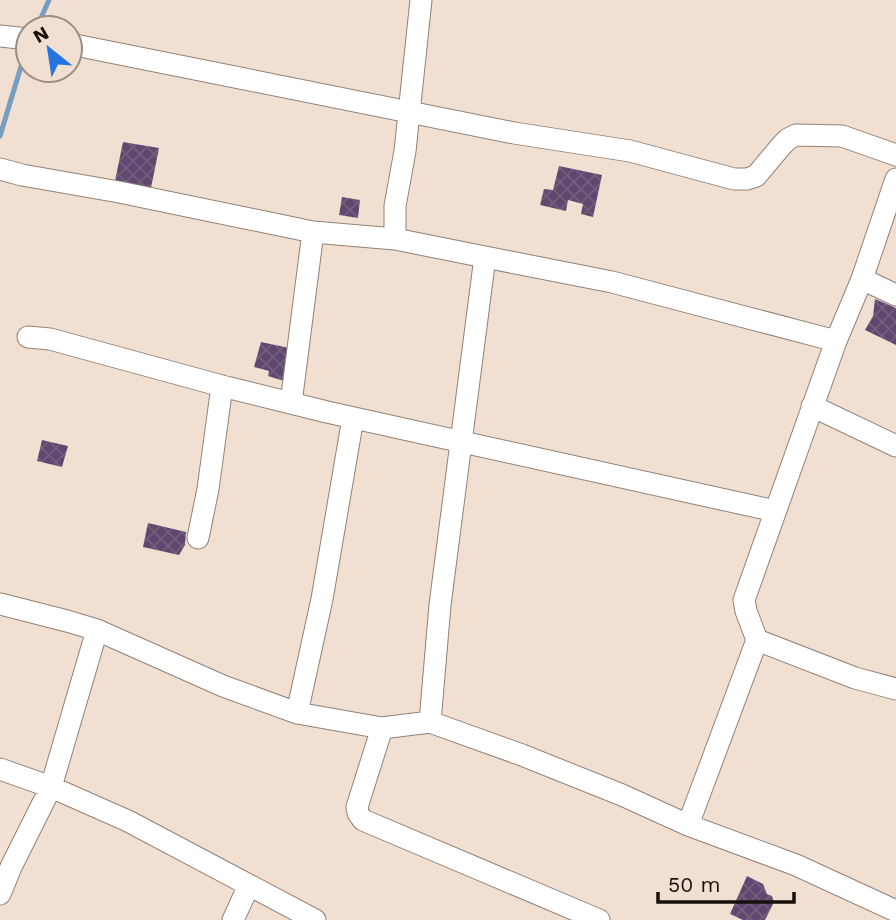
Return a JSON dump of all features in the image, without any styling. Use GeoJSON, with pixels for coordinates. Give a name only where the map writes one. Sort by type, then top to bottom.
{"type":"FeatureCollection","features":[{"type":"Feature","properties":{"kind":"street"},"geometry":{"type":"LineString","coordinates":[[395,240],[396,206],[422,0]]}},
{"type":"Feature","properties":{"kind":"street"},"geometry":{"type":"LineString","coordinates":[[84,47],[514,133],[630,151],[734,179],[756,176],[782,145],[796,135],[842,136],[896,155]]}},
{"type":"Feature","properties":{"kind":"street"},"geometry":{"type":"LineString","coordinates":[[0,169],[22,176],[119,192],[313,232],[395,240],[612,282],[836,341]]}},
{"type":"Feature","properties":{"kind":"street"},"geometry":{"type":"LineString","coordinates":[[688,825],[757,640],[744,600],[896,179]]}},
{"type":"Feature","properties":{"kind":"street"},"geometry":{"type":"LineString","coordinates":[[291,403],[313,232]]}},
{"type":"Feature","properties":{"kind":"street"},"geometry":{"type":"LineString","coordinates":[[430,722],[440,605],[485,257]]}},
{"type":"Feature","properties":{"kind":"street"},"geometry":{"type":"LineString","coordinates":[[862,279],[896,295]]}},
{"type":"Feature","properties":{"kind":"street"},"geometry":{"type":"LineString","coordinates":[[28,337],[50,340],[352,418],[775,511]]}},
{"type":"Feature","properties":{"kind":"street"},"geometry":{"type":"LineString","coordinates":[[198,538],[208,489],[222,386]]}},
{"type":"Feature","properties":{"kind":"street"},"geometry":{"type":"LineString","coordinates":[[812,406],[896,446]]}},
{"type":"Feature","properties":{"kind":"street"},"geometry":{"type":"LineString","coordinates":[[297,713],[323,599],[352,418]]}},
{"type":"Feature","properties":{"kind":"street"},"geometry":{"type":"LineString","coordinates":[[0,604],[97,630],[223,686],[297,713],[382,728],[430,722],[523,755],[688,825],[796,865],[896,911]]}},
{"type":"Feature","properties":{"kind":"street"},"geometry":{"type":"LineString","coordinates":[[0,894],[51,787],[97,630]]}},
{"type":"Feature","properties":{"kind":"street"},"geometry":{"type":"LineString","coordinates":[[757,640],[855,678],[896,689]]}},
{"type":"Feature","properties":{"kind":"street"},"geometry":{"type":"LineString","coordinates":[[382,728],[357,807],[363,820],[599,920]]}},
{"type":"Feature","properties":{"kind":"street"},"geometry":{"type":"LineString","coordinates":[[0,769],[51,787],[128,821],[315,920]]}},
{"type":"Feature","properties":{"kind":"street"},"geometry":{"type":"LineString","coordinates":[[233,920],[248,886]]}},
{"type":"Feature","properties":{"kind":"building"},"geometry":{"type":"Polygon","coordinates":[[[123,142],[159,148],[151,188],[115,181],[123,142]]]}},
{"type":"Feature","properties":{"kind":"building"},"geometry":{"type":"Polygon","coordinates":[[[559,166],[602,175],[593,217],[581,214],[583,204],[568,200],[566,211],[540,205],[544,189],[553,190],[559,166]]]}},
{"type":"Feature","properties":{"kind":"building"},"geometry":{"type":"Polygon","coordinates":[[[342,197],[360,200],[358,218],[339,215],[342,197]]]}},
{"type":"Feature","properties":{"kind":"building"},"geometry":{"type":"Polygon","coordinates":[[[875,299],[896,308],[896,345],[865,330],[873,316],[875,299]]]}},
{"type":"Feature","properties":{"kind":"building"},"geometry":{"type":"Polygon","coordinates":[[[261,342],[294,349],[287,382],[268,376],[269,371],[254,367],[261,342]]]}},
{"type":"Feature","properties":{"kind":"building"},"geometry":{"type":"Polygon","coordinates":[[[42,440],[68,446],[62,467],[37,461],[42,440]]]}},
{"type":"Feature","properties":{"kind":"building"},"geometry":{"type":"Polygon","coordinates":[[[148,523],[186,532],[185,545],[179,555],[143,547],[148,523]]]}},
{"type":"Feature","properties":{"kind":"building"},"geometry":{"type":"Polygon","coordinates":[[[747,876],[763,884],[767,894],[772,896],[774,902],[765,920],[743,920],[730,914],[747,876]]]}},
{"type":"Feature","properties":{"kind":"waterway"},"geometry":{"type":"LineString","coordinates":[[43,14],[49,0]]}},
{"type":"Feature","properties":{"kind":"waterway"},"geometry":{"type":"LineString","coordinates":[[0,136],[16,84]]}}]}
